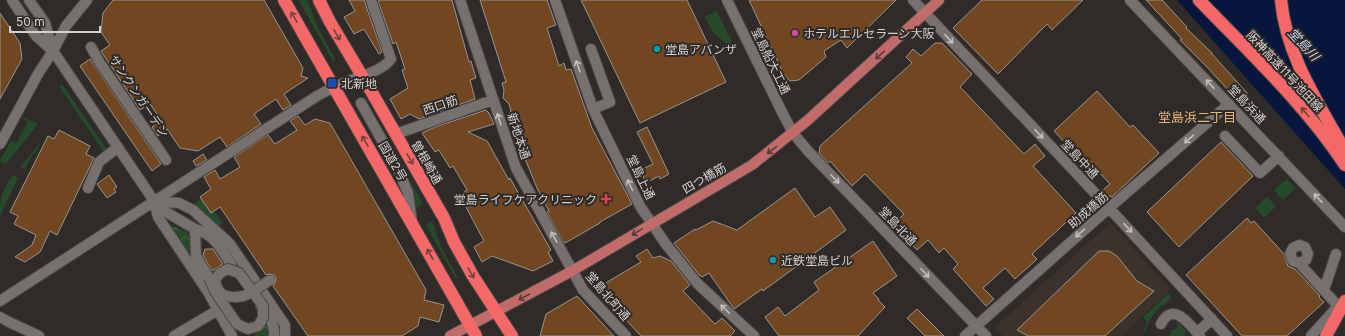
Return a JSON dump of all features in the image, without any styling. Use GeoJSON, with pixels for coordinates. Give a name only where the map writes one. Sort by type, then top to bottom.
{"type":"FeatureCollection","features":[{"type":"Feature","properties":{"kind":"highway","name":"国道2号"},"geometry":{"type":"LineString","coordinates":[[284,0],[476,336]]}},
{"type":"Feature","properties":{"kind":"highway","name":"曽根崎通"},"geometry":{"type":"LineString","coordinates":[[319,0],[330,22],[444,218],[454,242],[473,276],[512,336]]}},
{"type":"Feature","properties":{"kind":"highway","name":"阪神高速11号池田線"},"geometry":{"type":"LineString","coordinates":[[1199,0],[1305,112],[1336,150],[1345,165]]}},
{"type":"Feature","properties":{"kind":"highway","name":"阪神高速11号池田線"},"geometry":{"type":"LineString","coordinates":[[1281,0],[1287,33],[1294,55],[1303,75],[1345,151]]}},
{"type":"Feature","properties":{"kind":"highway"},"geometry":{"type":"LineString","coordinates":[[1303,75],[1345,175]]}},
{"type":"Feature","properties":{"kind":"highway"},"geometry":{"type":"LineString","coordinates":[[1326,336],[1343,302]]}},
{"type":"Feature","properties":{"kind":"main road","name":"四つ橋筋"},"geometry":{"type":"LineString","coordinates":[[450,336],[572,271],[752,165],[793,133],[940,0]]}},
{"type":"Feature","properties":{"kind":"street"},"geometry":{"type":"LineString","coordinates":[[12,0],[36,36],[53,51],[154,201],[166,212],[195,229],[205,232],[215,240],[231,264]]}},
{"type":"Feature","properties":{"kind":"street"},"geometry":{"type":"LineString","coordinates":[[29,0],[45,23],[53,51]]}},
{"type":"Feature","properties":{"kind":"street"},"geometry":{"type":"LineString","coordinates":[[0,144],[66,26],[87,0]]}},
{"type":"Feature","properties":{"kind":"street"},"geometry":{"type":"LineString","coordinates":[[0,301],[317,96],[334,87],[381,68],[391,59],[371,0]]}},
{"type":"Feature","properties":{"kind":"street","name":"新地本通"},"geometry":{"type":"LineString","coordinates":[[460,0],[516,168],[572,271]]}},
{"type":"Feature","properties":{"kind":"street","name":"堂島上通"},"geometry":{"type":"LineString","coordinates":[[554,0],[593,109],[640,206],[665,243],[698,282],[751,335]]}},
{"type":"Feature","properties":{"kind":"street","name":"堂島船大工通"},"geometry":{"type":"LineString","coordinates":[[727,0],[782,114],[793,133]]}},
{"type":"Feature","properties":{"kind":"street","name":"堂島中通"},"geometry":{"type":"LineString","coordinates":[[914,0],[1227,336]]}},
{"type":"Feature","properties":{"kind":"street","name":"堂島浜通"},"geometry":{"type":"LineString","coordinates":[[1130,0],[1345,227]]}},
{"type":"Feature","properties":{"kind":"street","name":"サンクンガーデン"},"geometry":{"type":"LineString","coordinates":[[91,47],[100,63],[166,160]]}},
{"type":"Feature","properties":{"kind":"street"},"geometry":{"type":"LineString","coordinates":[[591,49],[610,102],[593,109]]}},
{"type":"Feature","properties":{"kind":"street","name":"西口筋"},"geometry":{"type":"LineString","coordinates":[[396,134],[493,100]]}},
{"type":"Feature","properties":{"kind":"street"},"geometry":{"type":"LineString","coordinates":[[361,103],[397,167],[408,193],[412,222]]}},
{"type":"Feature","properties":{"kind":"street","name":"助成橋筋"},"geometry":{"type":"LineString","coordinates":[[965,336],[1229,104]]}},
{"type":"Feature","properties":{"kind":"street","name":"堂島北通"},"geometry":{"type":"LineString","coordinates":[[793,133],[808,151],[986,336]]}},
{"type":"Feature","properties":{"kind":"street"},"geometry":{"type":"LineString","coordinates":[[1226,136],[1260,174],[1279,156]]}},
{"type":"Feature","properties":{"kind":"street"},"geometry":{"type":"LineString","coordinates":[[88,188],[99,162],[118,148]]}},
{"type":"Feature","properties":{"kind":"street"},"geometry":{"type":"LineString","coordinates":[[176,187],[175,194],[179,203]]}},
{"type":"Feature","properties":{"kind":"street"},"geometry":{"type":"LineString","coordinates":[[154,201],[179,203],[192,210],[230,244],[284,325],[285,336]]}},
{"type":"Feature","properties":{"kind":"street"},"geometry":{"type":"LineString","coordinates":[[154,201],[158,217],[208,292],[232,336]]}},
{"type":"Feature","properties":{"kind":"street"},"geometry":{"type":"LineString","coordinates":[[195,229],[196,256],[216,293],[237,324],[248,329],[258,326],[263,318],[263,306],[259,301],[255,295],[251,290],[239,274],[228,269],[220,273],[214,280],[216,288],[221,294],[230,297],[244,296],[250,293],[256,289],[271,283],[259,299],[259,303],[259,308],[260,317],[257,324],[247,325],[239,321],[225,301],[218,287],[218,281],[222,275],[229,273],[238,276],[256,301],[261,307],[273,326],[274,336]]}},
{"type":"Feature","properties":{"kind":"street"},"geometry":{"type":"LineString","coordinates":[[1324,290],[1336,254]]}},
{"type":"Feature","properties":{"kind":"street"},"geometry":{"type":"LineString","coordinates":[[1299,263],[1324,290],[1343,302],[1311,336]]}},
{"type":"Feature","properties":{"kind":"street","name":"堂島北町通"},"geometry":{"type":"LineString","coordinates":[[572,271],[583,290],[626,336]]}},
{"type":"Feature","properties":{"kind":"street"},"geometry":{"type":"LineString","coordinates":[[174,336],[218,310]]}},
{"type":"Feature","properties":{"kind":"street"},"geometry":{"type":"LineString","coordinates":[[1161,324],[1164,318],[1170,314],[1177,314],[1183,318],[1199,335],[1212,319]]}},
{"type":"Feature","properties":{"kind":"street"},"geometry":{"type":"LineString","coordinates":[[0,317],[39,336]]}},
{"type":"Feature","properties":{"kind":"shaded area"},"geometry":{"type":"Polygon","coordinates":[[[1110,223],[1171,289],[1121,336],[1003,336],[995,327],[1110,223]]]}},
{"type":"Feature","properties":{"kind":"green space"},"geometry":{"type":"Polygon","coordinates":[[[307,0],[318,28],[335,59],[333,61],[299,1],[307,0]]]}},
{"type":"Feature","properties":{"kind":"green space"},"geometry":{"type":"Polygon","coordinates":[[[717,11],[732,42],[729,46],[714,33],[704,17],[717,11]]]}},
{"type":"Feature","properties":{"kind":"green space"},"geometry":{"type":"Polygon","coordinates":[[[62,84],[106,148],[103,151],[59,86],[62,84]]]}},
{"type":"Feature","properties":{"kind":"green space"},"geometry":{"type":"Polygon","coordinates":[[[24,117],[38,124],[6,164],[0,160],[11,141],[16,143],[28,122],[23,119],[24,117]]]}},
{"type":"Feature","properties":{"kind":"green space"},"geometry":{"type":"Polygon","coordinates":[[[41,142],[35,154],[33,153],[25,169],[20,167],[41,142]]]}},
{"type":"Feature","properties":{"kind":"green space"},"geometry":{"type":"Polygon","coordinates":[[[401,165],[423,204],[417,208],[400,166],[401,165]]]}},
{"type":"Feature","properties":{"kind":"green space"},"geometry":{"type":"Polygon","coordinates":[[[13,175],[18,178],[0,216],[2,194],[13,175]]]}},
{"type":"Feature","properties":{"kind":"green space"},"geometry":{"type":"Polygon","coordinates":[[[1287,179],[1296,188],[1283,200],[1274,190],[1287,179]]]}},
{"type":"Feature","properties":{"kind":"green space"},"geometry":{"type":"Polygon","coordinates":[[[1267,197],[1276,206],[1264,218],[1255,208],[1267,197]]]}},
{"type":"Feature","properties":{"kind":"green space"},"geometry":{"type":"Polygon","coordinates":[[[201,198],[211,213],[214,211],[223,223],[219,226],[216,225],[194,205],[201,198]]]}},
{"type":"Feature","properties":{"kind":"green space"},"geometry":{"type":"Polygon","coordinates":[[[432,221],[442,249],[458,278],[456,279],[426,225],[432,221]]]}},
{"type":"Feature","properties":{"kind":"green space"},"geometry":{"type":"Polygon","coordinates":[[[167,223],[188,233],[191,237],[190,257],[167,223]]]}},
{"type":"Feature","properties":{"kind":"green space"},"geometry":{"type":"Polygon","coordinates":[[[1169,293],[1171,298],[1153,315],[1144,332],[1143,331],[1147,322],[1143,317],[1169,293]]]}},
{"type":"Feature","properties":{"kind":"green space"},"geometry":{"type":"Polygon","coordinates":[[[1177,321],[1185,330],[1185,336],[1169,336],[1172,330],[1177,328],[1177,321]]]}},
{"type":"Feature","properties":{"kind":"green space"},"geometry":{"type":"Polygon","coordinates":[[[265,322],[271,331],[271,336],[256,336],[252,331],[265,322]]]}},
{"type":"Feature","properties":{"kind":"water","name":"堂島川"},"geometry":{"type":"Polygon","coordinates":[[[1177,0],[1345,0],[1345,189],[1177,0]]]}},
{"type":"Feature","properties":{"kind":"building"},"geometry":{"type":"Polygon","coordinates":[[[113,0],[264,0],[303,68],[301,76],[308,78],[284,94],[291,105],[283,110],[276,99],[254,114],[261,124],[227,147],[220,137],[198,151],[180,148],[167,129],[158,136],[152,127],[161,120],[150,104],[140,110],[101,51],[110,45],[101,32],[103,13],[113,0]]]}},
{"type":"Feature","properties":{"kind":"building"},"geometry":{"type":"Polygon","coordinates":[[[349,0],[364,0],[382,52],[379,54],[364,29],[354,34],[344,17],[355,11],[349,0]]]}},
{"type":"Feature","properties":{"kind":"building"},"geometry":{"type":"Polygon","coordinates":[[[452,0],[469,62],[471,61],[476,78],[470,80],[475,99],[419,119],[410,114],[401,119],[390,99],[408,88],[402,70],[405,69],[396,42],[393,44],[378,1],[452,0]]]}},
{"type":"Feature","properties":{"kind":"building"},"geometry":{"type":"Polygon","coordinates":[[[480,0],[547,0],[556,25],[547,28],[559,66],[564,63],[566,70],[571,69],[592,128],[632,204],[567,242],[564,243],[547,212],[549,211],[537,188],[521,149],[525,148],[517,127],[508,120],[508,115],[511,111],[509,104],[503,98],[504,90],[502,83],[506,82],[480,0]]]}},
{"type":"Feature","properties":{"kind":"building","name":"堂島アバンザ"},"geometry":{"type":"Polygon","coordinates":[[[581,0],[687,0],[726,82],[640,123],[581,0]]]}},
{"type":"Feature","properties":{"kind":"building"},"geometry":{"type":"Polygon","coordinates":[[[749,0],[896,0],[847,48],[841,40],[824,51],[826,57],[799,80],[790,81],[783,73],[749,0]]]}},
{"type":"Feature","properties":{"kind":"building"},"geometry":{"type":"Polygon","coordinates":[[[982,0],[1083,0],[1052,30],[1047,24],[998,74],[953,28],[982,0]]]}},
{"type":"Feature","properties":{"kind":"building"},"geometry":{"type":"Polygon","coordinates":[[[1146,0],[1162,0],[1248,94],[1239,102],[1180,40],[1182,39],[1146,0]]]}},
{"type":"Feature","properties":{"kind":"building"},"geometry":{"type":"Polygon","coordinates":[[[0,13],[20,43],[22,59],[0,99],[0,13]]]}},
{"type":"Feature","properties":{"kind":"building"},"geometry":{"type":"Polygon","coordinates":[[[935,43],[942,43],[972,74],[960,87],[1024,154],[1035,144],[1045,156],[1033,166],[1076,213],[1032,254],[1037,259],[1015,279],[1005,268],[983,288],[994,299],[986,306],[953,269],[958,264],[944,248],[939,253],[928,240],[917,250],[893,225],[904,214],[865,174],[852,186],[830,161],[828,163],[819,153],[820,146],[912,63],[906,57],[913,49],[921,56],[935,43]]]}},
{"type":"Feature","properties":{"kind":"building"},"geometry":{"type":"Polygon","coordinates":[[[90,59],[161,164],[152,171],[80,66],[90,59]]]}},
{"type":"Feature","properties":{"kind":"building"},"geometry":{"type":"Polygon","coordinates":[[[1097,91],[1130,127],[1133,125],[1159,153],[1112,197],[1108,196],[1103,190],[1110,184],[1087,159],[1083,162],[1054,131],[1097,91]]]}},
{"type":"Feature","properties":{"kind":"building"},"geometry":{"type":"Polygon","coordinates":[[[486,110],[494,124],[468,132],[487,141],[551,250],[548,252],[553,261],[533,271],[492,256],[482,262],[474,247],[484,241],[460,195],[467,190],[453,166],[450,168],[439,150],[435,152],[422,133],[435,127],[486,110]]]}},
{"type":"Feature","properties":{"kind":"building"},"geometry":{"type":"Polygon","coordinates":[[[298,116],[305,125],[315,119],[330,123],[426,290],[424,300],[444,305],[439,322],[420,317],[418,326],[402,336],[308,336],[273,286],[276,280],[275,276],[270,274],[266,275],[220,207],[211,213],[200,197],[211,189],[204,177],[215,170],[220,179],[240,167],[234,157],[268,135],[275,144],[297,130],[290,121],[298,116]]]}},
{"type":"Feature","properties":{"kind":"building"},"geometry":{"type":"Polygon","coordinates":[[[647,127],[669,174],[660,179],[659,176],[646,183],[640,170],[653,164],[637,132],[647,127]]]}},
{"type":"Feature","properties":{"kind":"building"},"geometry":{"type":"Polygon","coordinates":[[[59,130],[90,146],[86,154],[94,158],[57,235],[50,231],[40,252],[25,262],[15,257],[32,245],[36,235],[14,224],[18,216],[10,212],[48,136],[54,139],[59,130]]]}},
{"type":"Feature","properties":{"kind":"building"},"geometry":{"type":"Polygon","coordinates":[[[1221,142],[1253,176],[1179,247],[1147,212],[1221,142]]]}},
{"type":"Feature","properties":{"kind":"building"},"geometry":{"type":"Polygon","coordinates":[[[203,154],[207,160],[196,166],[193,161],[203,154]]]}},
{"type":"Feature","properties":{"kind":"building"},"geometry":{"type":"Polygon","coordinates":[[[109,175],[117,187],[114,189],[116,192],[107,198],[97,184],[109,175]]]}},
{"type":"Feature","properties":{"kind":"building","name":"近鉄堂島ビル"},"geometry":{"type":"Polygon","coordinates":[[[795,188],[815,217],[830,207],[846,230],[763,291],[762,289],[734,309],[709,273],[702,277],[700,276],[674,243],[695,229],[696,230],[713,221],[737,230],[795,188]]]}},
{"type":"Feature","properties":{"kind":"building"},"geometry":{"type":"Polygon","coordinates":[[[1247,218],[1251,223],[1254,221],[1284,254],[1288,266],[1295,269],[1324,302],[1287,336],[1242,336],[1186,275],[1247,218]]]}},
{"type":"Feature","properties":{"kind":"building"},"geometry":{"type":"Polygon","coordinates":[[[873,241],[897,276],[873,293],[885,307],[858,336],[779,336],[765,317],[778,307],[785,316],[819,290],[814,282],[873,241]]]}},
{"type":"Feature","properties":{"kind":"building"},"geometry":{"type":"Polygon","coordinates":[[[205,249],[213,249],[223,264],[212,271],[203,255],[205,249]]]}},
{"type":"Feature","properties":{"kind":"building"},"geometry":{"type":"Polygon","coordinates":[[[647,249],[653,258],[660,256],[671,261],[690,285],[683,291],[715,324],[722,318],[735,331],[730,336],[641,336],[610,303],[611,302],[599,287],[641,262],[636,256],[647,249]]]}},
{"type":"Feature","properties":{"kind":"building"},"geometry":{"type":"Polygon","coordinates":[[[1099,251],[1109,251],[1117,256],[1137,281],[1154,291],[1105,336],[1028,336],[1017,330],[1099,251]]]}},
{"type":"Feature","properties":{"kind":"building"},"geometry":{"type":"Polygon","coordinates":[[[577,296],[614,336],[540,336],[546,314],[577,296]]]}},
{"type":"Feature","properties":{"kind":"building"},"geometry":{"type":"Polygon","coordinates":[[[917,309],[944,336],[925,336],[907,318],[917,309]]]}},
{"type":"Feature","properties":{"kind":"place","name":"ホテルエルセラーン大阪"},"geometry":{"type":"Point","coordinates":[795,33]}},
{"type":"Feature","properties":{"kind":"place","name":"堂島アバンザ"},"geometry":{"type":"Point","coordinates":[657,49]}},
{"type":"Feature","properties":{"kind":"place","name":"北新地"},"geometry":{"type":"Point","coordinates":[332,83]}},
{"type":"Feature","properties":{"kind":"place","name":"堂島ライフケアクリニック"},"geometry":{"type":"Point","coordinates":[606,199]}},
{"type":"Feature","properties":{"kind":"place","name":"近鉄堂島ビル"},"geometry":{"type":"Point","coordinates":[773,260]}},
{"type":"Feature","properties":{"kind":"district","name":"堂島浜二丁目"},"geometry":{"type":"Point","coordinates":[1197,117]}}]}
